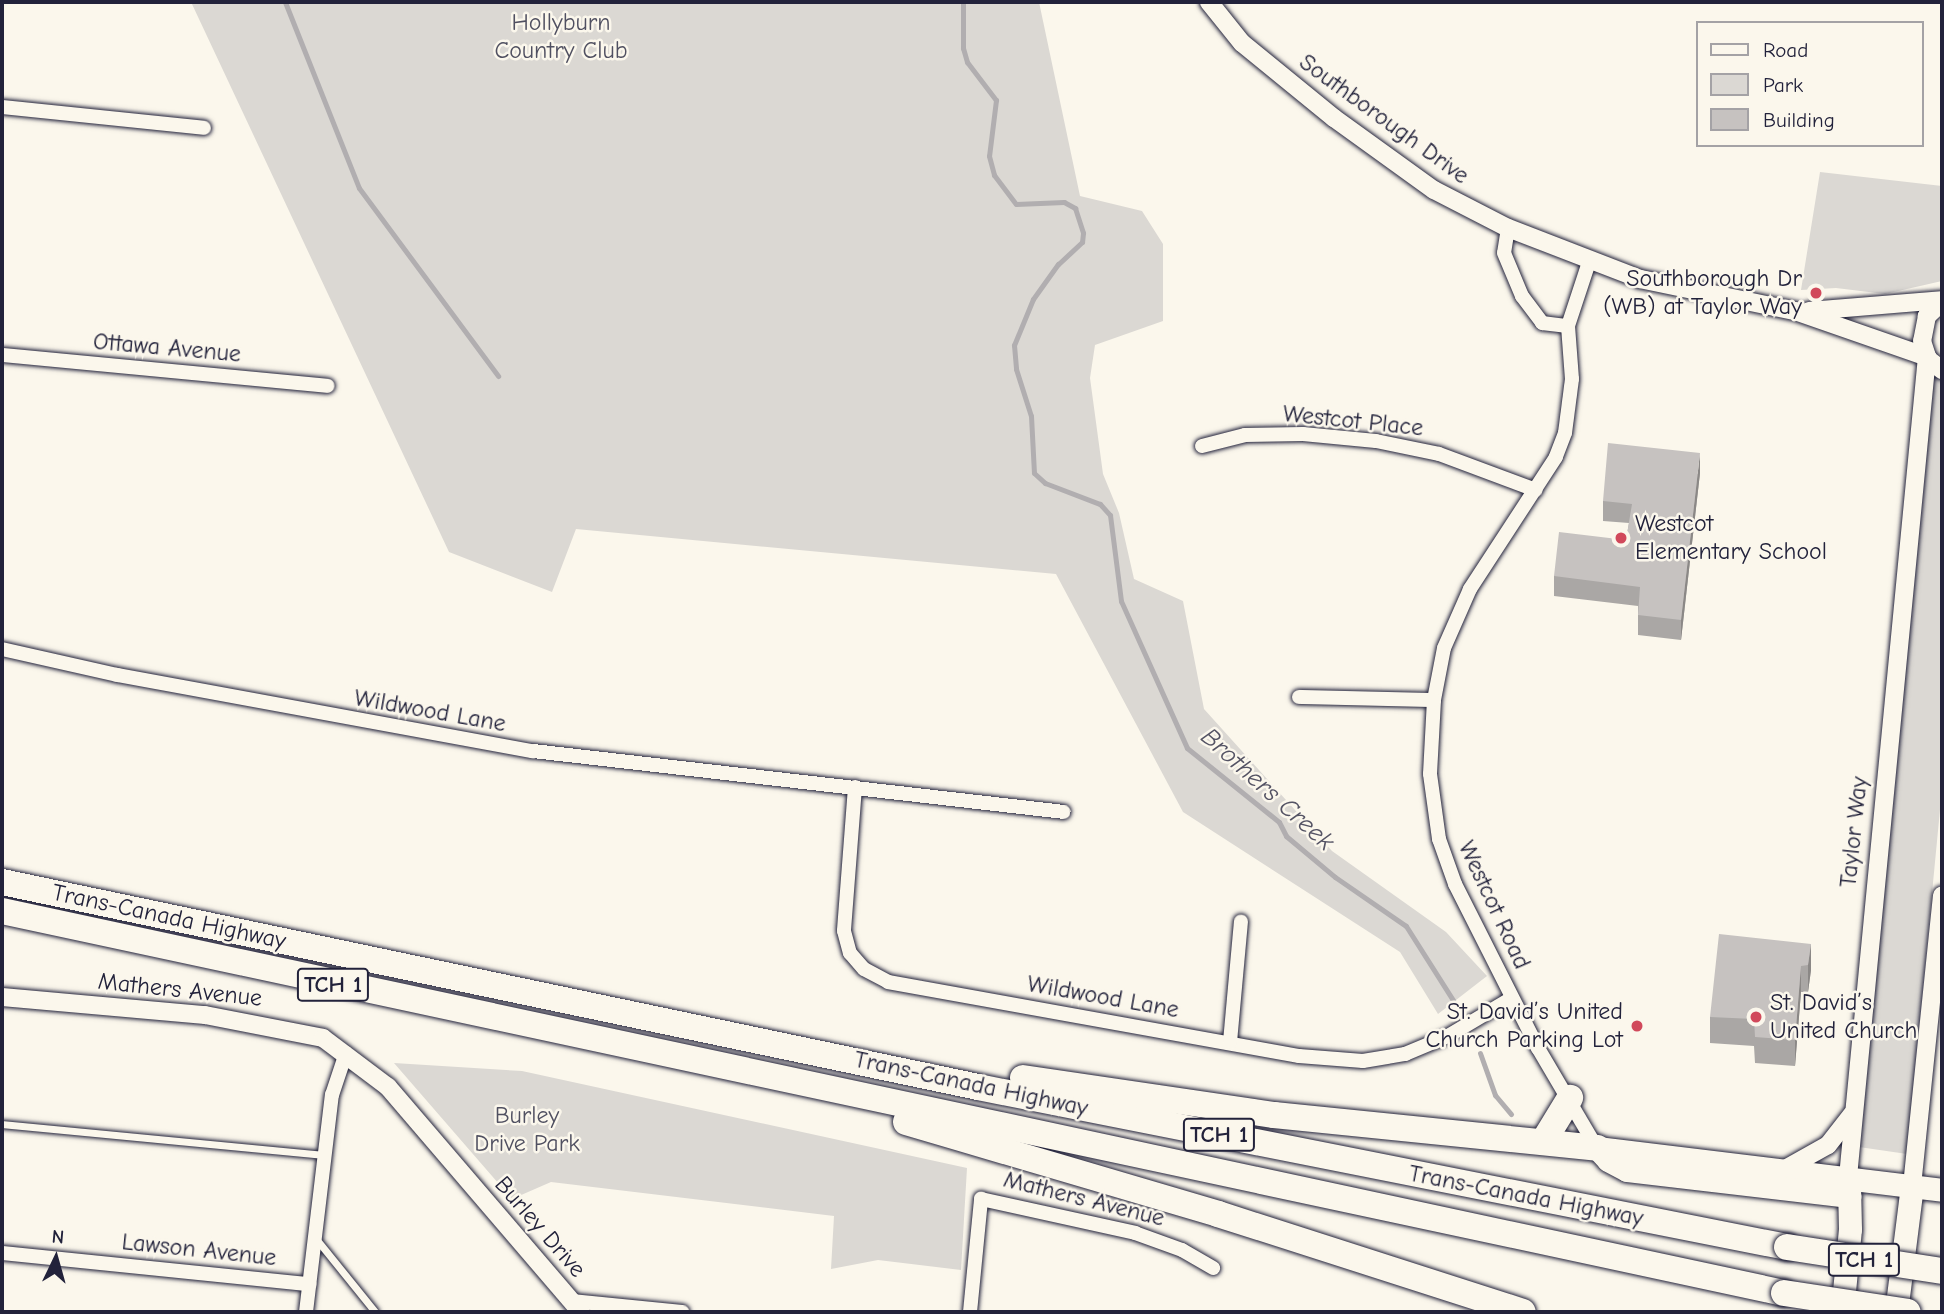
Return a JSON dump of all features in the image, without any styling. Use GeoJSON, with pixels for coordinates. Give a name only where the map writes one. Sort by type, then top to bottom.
{"type":"FeatureCollection","features":[{"type":"Feature","properties":{"kind":"highway","name":"Trans-Canada Highway"},"geometry":{"type":"LineString","coordinates":[[2,882],[653,1015],[978,1087],[1787,1247],[1942,1271]]}},
{"type":"Feature","properties":{"kind":"highway","name":"Trans-Canada Highway"},"geometry":{"type":"LineString","coordinates":[[2,911],[778,1080],[1784,1293],[1908,1312]]}},
{"type":"Feature","properties":{"kind":"highway"},"geometry":{"type":"LineString","coordinates":[[653,1015],[1172,1102],[1785,1169],[1849,1187]]}},
{"type":"Feature","properties":{"kind":"highway"},"geometry":{"type":"LineString","coordinates":[[778,1080],[1523,1312]]}},
{"type":"Feature","properties":{"kind":"highway"},"geometry":{"type":"LineString","coordinates":[[1543,1142],[1570,1098]]}},
{"type":"Feature","properties":{"kind":"highway"},"geometry":{"type":"LineString","coordinates":[[1597,1148],[1627,1170],[1849,1187],[1912,1186],[1942,1190]]}},
{"type":"Feature","properties":{"kind":"highway"},"geometry":{"type":"LineString","coordinates":[[1896,1312],[1912,1186]]}},
{"type":"Feature","properties":{"kind":"highway","name":"Taylor Way"},"geometry":{"type":"LineString","coordinates":[[1842,1312],[1849,1187]]}},
{"type":"Feature","properties":{"kind":"street","name":"Southborough Drive"},"geometry":{"type":"LineString","coordinates":[[1209,2],[1242,43],[1334,118],[1434,190],[1508,228],[1589,262],[1696,294],[1795,311],[1927,357]]}},
{"type":"Feature","properties":{"kind":"street"},"geometry":{"type":"LineString","coordinates":[[2,107],[204,128]]}},
{"type":"Feature","properties":{"kind":"street"},"geometry":{"type":"LineString","coordinates":[[1508,228],[1504,253],[1522,296],[1542,323],[1568,326]]}},
{"type":"Feature","properties":{"kind":"street","name":"Westcot Road"},"geometry":{"type":"LineString","coordinates":[[1589,262],[1568,326],[1572,379],[1565,433],[1536,491],[1470,589],[1444,648],[1434,700],[1430,774],[1438,839],[1455,884],[1512,998],[1597,1148]]}},
{"type":"Feature","properties":{"kind":"street","name":"Southborough Drive"},"geometry":{"type":"LineString","coordinates":[[1795,311],[1875,309],[1942,301]]}},
{"type":"Feature","properties":{"kind":"street","name":"Taylor Way"},"geometry":{"type":"LineString","coordinates":[[1849,1187],[1852,1114],[1927,357],[1923,328],[1927,316],[1942,301]]}},
{"type":"Feature","properties":{"kind":"street","name":"Ottawa Avenue"},"geometry":{"type":"LineString","coordinates":[[2,355],[328,386]]}},
{"type":"Feature","properties":{"kind":"street"},"geometry":{"type":"LineString","coordinates":[[1927,357],[1942,370]]}},
{"type":"Feature","properties":{"kind":"street","name":"Westcot Place"},"geometry":{"type":"LineString","coordinates":[[1202,446],[1268,435],[1376,441],[1439,454],[1536,491]]}},
{"type":"Feature","properties":{"kind":"street","name":"Wildwood Lane"},"geometry":{"type":"LineString","coordinates":[[2,649],[117,676],[533,751],[1064,812]]}},
{"type":"Feature","properties":{"kind":"street"},"geometry":{"type":"LineString","coordinates":[[1299,697],[1434,700]]}},
{"type":"Feature","properties":{"kind":"street","name":"Wildwood Lane"},"geometry":{"type":"LineString","coordinates":[[855,787],[844,931],[850,953],[864,969],[888,982],[1299,1056],[1363,1061],[1405,1054],[1448,1036],[1512,998]]}},
{"type":"Feature","properties":{"kind":"street"},"geometry":{"type":"LineString","coordinates":[[1912,1186],[1942,895]]}},
{"type":"Feature","properties":{"kind":"street"},"geometry":{"type":"LineString","coordinates":[[1230,1042],[1241,922]]}},
{"type":"Feature","properties":{"kind":"street","name":"Mathers Avenue"},"geometry":{"type":"LineString","coordinates":[[2,997],[205,1015],[299,1030],[346,1053]]}},
{"type":"Feature","properties":{"kind":"street"},"geometry":{"type":"LineString","coordinates":[[306,1312],[332,1095],[346,1053]]}},
{"type":"Feature","properties":{"kind":"street","name":"Burley Drive"},"geometry":{"type":"LineString","coordinates":[[346,1053],[388,1087],[576,1306]]}},
{"type":"Feature","properties":{"kind":"street"},"geometry":{"type":"LineString","coordinates":[[1785,1169],[1828,1145],[1852,1114]]}},
{"type":"Feature","properties":{"kind":"street","name":"Mathers Avenue"},"geometry":{"type":"LineString","coordinates":[[970,1312],[981,1199],[1145,1236],[1213,1268]]}},
{"type":"Feature","properties":{"kind":"street","name":"Lawson Avenue"},"geometry":{"type":"LineString","coordinates":[[2,1253],[309,1284]]}},
{"type":"Feature","properties":{"kind":"street"},"geometry":{"type":"LineString","coordinates":[[576,1306],[682,1312]]}},
{"type":"Feature","properties":{"kind":"lane"},"geometry":{"type":"LineString","coordinates":[[2,1124],[324,1155]]}},
{"type":"Feature","properties":{"kind":"lane"},"geometry":{"type":"LineString","coordinates":[[314,1236],[375,1312]]}},
{"type":"Feature","properties":{"kind":"green space","name":"Hollyburn Country Club"},"geometry":{"type":"Polygon","coordinates":[[[191,2],[1039,2],[1080,196],[1142,211],[1163,244],[1163,321],[1095,345],[1090,378],[1103,474],[1119,513],[1134,579],[1183,601],[1204,709],[1332,851],[1446,932],[1487,976],[1438,1014],[1400,952],[1183,812],[1056,574],[576,529],[552,592],[449,552],[191,2]]]}},
{"type":"Feature","properties":{"kind":"green space"},"geometry":{"type":"Polygon","coordinates":[[[1820,172],[1942,186],[1942,281],[1885,294],[1836,288],[1801,290],[1820,172]]]}},
{"type":"Feature","properties":{"kind":"green space"},"geometry":{"type":"Polygon","coordinates":[[[1932,374],[1942,377],[1942,789],[1907,1154],[1859,1147],[1932,374]]]}},
{"type":"Feature","properties":{"kind":"green space","name":"Burley Drive Park"},"geometry":{"type":"Polygon","coordinates":[[[394,1063],[522,1071],[967,1168],[961,1270],[878,1260],[831,1269],[834,1216],[551,1182],[512,1199],[394,1063]]]}},
{"type":"Feature","properties":{"kind":"building"},"geometry":{"type":"Polygon","coordinates":[[[1608,443],[1700,453],[1681,620],[1638,615],[1640,587],[1554,576],[1559,532],[1626,540],[1632,504],[1603,501],[1608,443]]]}},
{"type":"Feature","properties":{"kind":"building","name":"St. David’s United Church"},"geometry":{"type":"Polygon","coordinates":[[[1719,934],[1811,944],[1808,965],[1801,966],[1795,1040],[1755,1037],[1754,1019],[1710,1017],[1719,934]]]}},
{"type":"Feature","properties":{"kind":"waterway"},"geometry":{"type":"LineString","coordinates":[[285,2],[359,188],[498,376]]}},
{"type":"Feature","properties":{"kind":"waterway","name":"Brothers Creek"},"geometry":{"type":"LineString","coordinates":[[963,2],[963,48],[967,62],[996,100],[989,156],[994,175],[1016,204],[1064,202],[1075,208],[1083,233],[1082,242],[1058,264],[1033,299],[1014,345],[1016,369],[1031,416],[1034,473],[1045,483],[1100,504],[1110,515],[1121,601],[1187,748],[1279,822],[1286,836],[1335,877],[1406,926],[1453,1000]]}},
{"type":"Feature","properties":{"kind":"waterway","name":"Brothers Creek"},"geometry":{"type":"LineString","coordinates":[[1480,1053],[1495,1095],[1511,1114]]}},
{"type":"Feature","properties":{"kind":"place","name":"Southborough Dr (WB) at Taylor Way"},"geometry":{"type":"Point","coordinates":[1816,293]}},
{"type":"Feature","properties":{"kind":"place","name":"Westcot Elementary School"},"geometry":{"type":"Point","coordinates":[1621,538]}},
{"type":"Feature","properties":{"kind":"place","name":"St. David’s United Church"},"geometry":{"type":"Point","coordinates":[1756,1017]}},
{"type":"Feature","properties":{"kind":"place","name":"St. David’s United Church Parking Lot"},"geometry":{"type":"Point","coordinates":[1637,1026]}}]}
